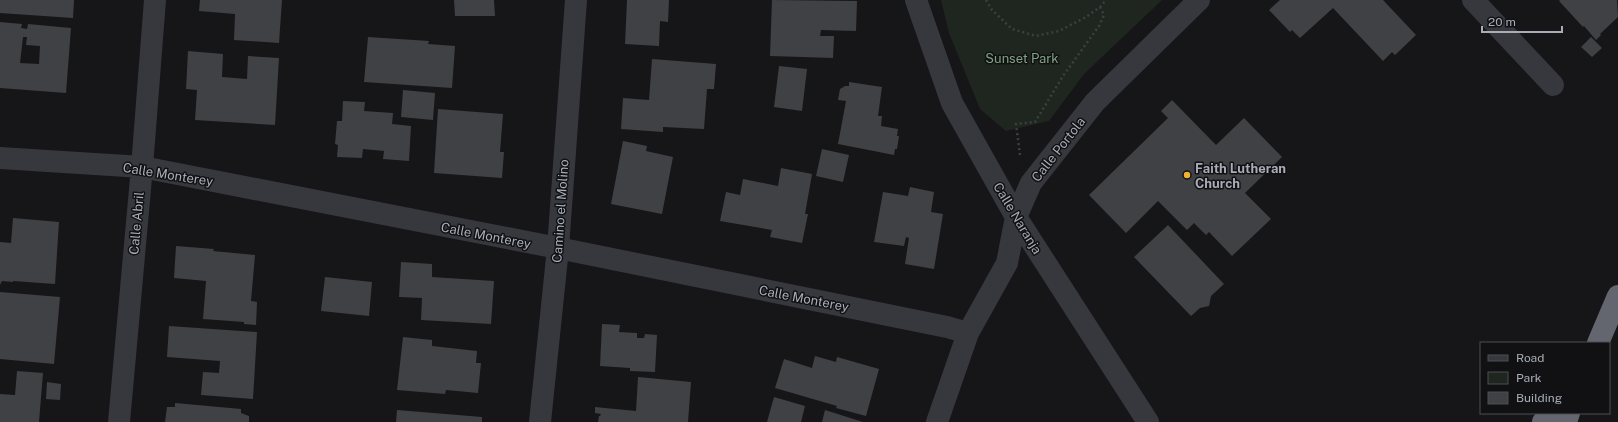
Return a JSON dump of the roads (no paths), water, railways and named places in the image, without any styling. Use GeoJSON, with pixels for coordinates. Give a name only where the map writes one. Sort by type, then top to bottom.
{"type":"FeatureCollection","features":[{"type":"Feature","properties":{"kind":"highway"},"geometry":{"type":"LineString","coordinates":[[1598,342],[1618,296]]}},
{"type":"Feature","properties":{"kind":"highway"},"geometry":{"type":"LineString","coordinates":[[1543,422],[1551,414]]}},
{"type":"Feature","properties":{"kind":"street","name":"Calle Abril"},"geometry":{"type":"LineString","coordinates":[[119,422],[142,167],[155,0]]}},
{"type":"Feature","properties":{"kind":"street","name":"Camino el Molino"},"geometry":{"type":"LineString","coordinates":[[540,422],[558,248],[576,0]]}},
{"type":"Feature","properties":{"kind":"street","name":"Calle Naranja"},"geometry":{"type":"LineString","coordinates":[[916,0],[952,103],[1016,217],[1148,422]]}},
{"type":"Feature","properties":{"kind":"street","name":"Calle Portola"},"geometry":{"type":"LineString","coordinates":[[937,422],[968,333],[1007,263],[1016,217],[1031,183],[1095,102],[1199,0]]}},
{"type":"Feature","properties":{"kind":"street"},"geometry":{"type":"LineString","coordinates":[[1473,0],[1553,85]]}},
{"type":"Feature","properties":{"kind":"street","name":"Calle Monterey"},"geometry":{"type":"LineString","coordinates":[[0,158],[142,167],[558,248],[947,327],[968,333]]}},
{"type":"Feature","properties":{"kind":"place","name":"Faith Lutheran Church"},"geometry":{"type":"Point","coordinates":[1187,175]}},
{"type":"Feature","properties":{"kind":"park label","name":"Sunset Park"},"geometry":{"type":"Point","coordinates":[1022,58]}}]}
